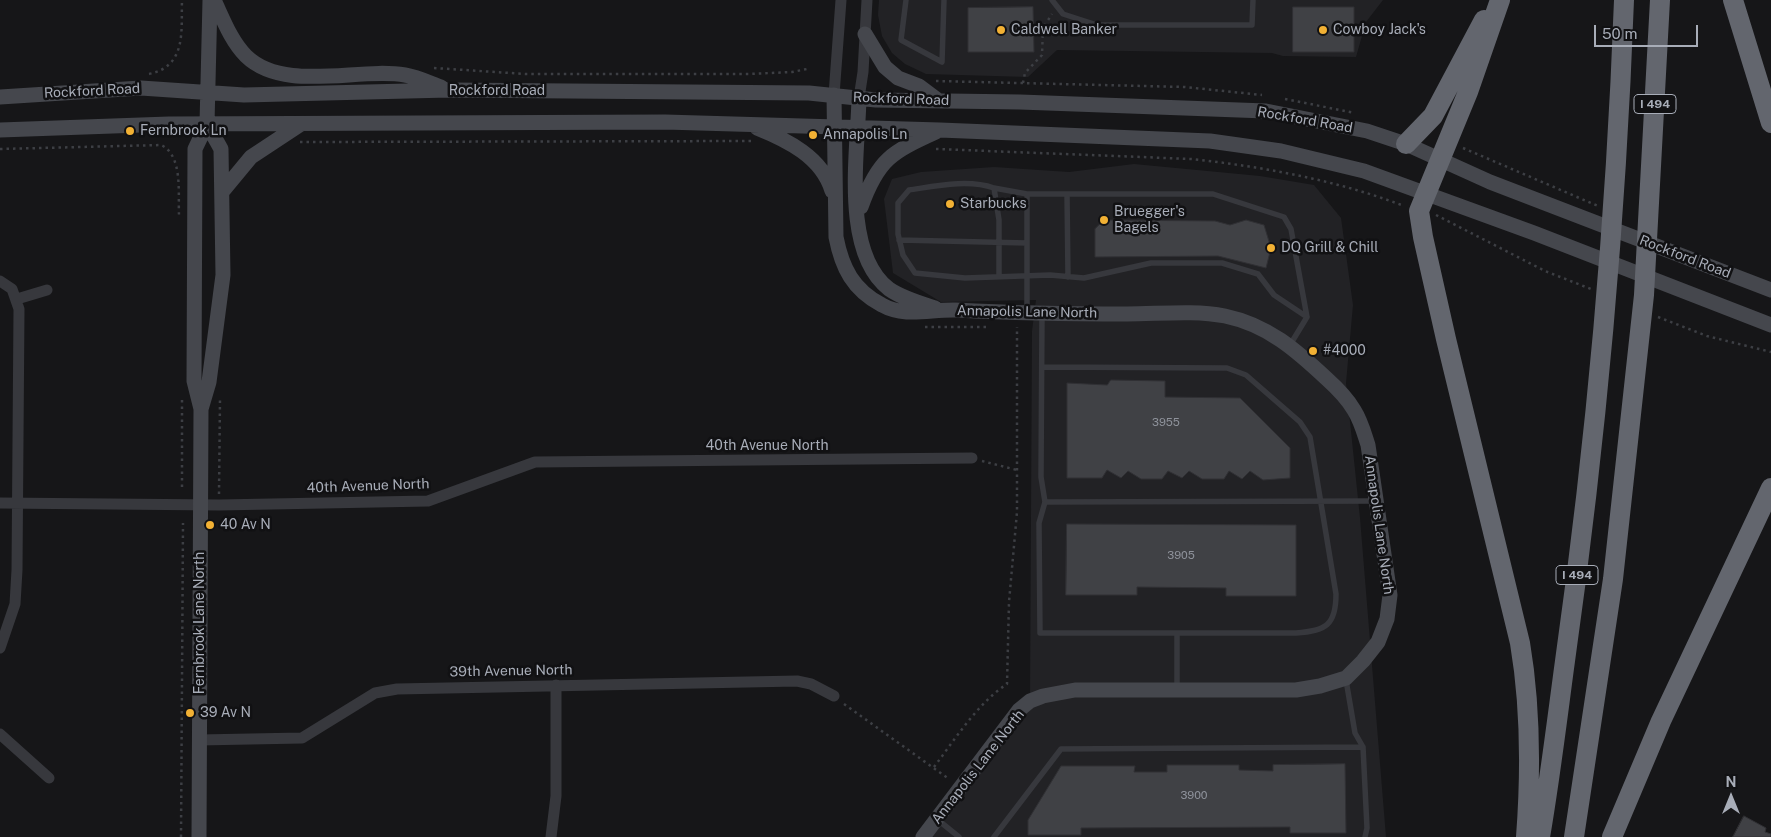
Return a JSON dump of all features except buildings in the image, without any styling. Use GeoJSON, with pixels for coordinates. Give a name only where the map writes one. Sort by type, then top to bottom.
{"type":"FeatureCollection","features":[{"type":"Feature","properties":{"kind":"highway"},"geometry":{"type":"LineString","coordinates":[[1406,144],[1433,116],[1478,28],[1500,0]]}},
{"type":"Feature","properties":{"kind":"highway"},"geometry":{"type":"LineString","coordinates":[[1500,0],[1449,142],[1439,160],[1419,211],[1425,245],[1515,619],[1524,668],[1530,749],[1526,837]]}},
{"type":"Feature","properties":{"kind":"highway","name":"I 494"},"geometry":{"type":"LineString","coordinates":[[1540,837],[1586,514],[1606,306],[1624,0]]}},
{"type":"Feature","properties":{"kind":"highway","name":"I 494"},"geometry":{"type":"LineString","coordinates":[[1574,837],[1610,598],[1644,295],[1660,0]]}},
{"type":"Feature","properties":{"kind":"highway"},"geometry":{"type":"LineString","coordinates":[[1733,0],[1771,123]]}},
{"type":"Feature","properties":{"kind":"highway"},"geometry":{"type":"LineString","coordinates":[[1612,837],[1660,721],[1771,488]]}},
{"type":"Feature","properties":{"kind":"main road","name":"Fernbrook Lane North"},"geometry":{"type":"LineString","coordinates":[[199,837],[201,408],[194,381],[194,149],[207,124],[207,91],[210,68],[210,0]]}},
{"type":"Feature","properties":{"kind":"main road"},"geometry":{"type":"LineString","coordinates":[[214,0],[231,36],[245,55],[266,70],[294,75],[405,75],[449,90]]}},
{"type":"Feature","properties":{"kind":"main road"},"geometry":{"type":"LineString","coordinates":[[865,34],[885,67],[898,78],[919,86],[939,101]]}},
{"type":"Feature","properties":{"kind":"main road","name":"Rockford Road"},"geometry":{"type":"LineString","coordinates":[[0,97],[141,88],[244,94],[449,90],[809,93],[859,98],[1266,111],[1367,131],[1406,144],[1439,160],[1544,204],[1771,290]]}},
{"type":"Feature","properties":{"kind":"main road","name":"Annapolis Lane North"},"geometry":{"type":"LineString","coordinates":[[834,95],[835,228],[840,258],[849,278],[861,291],[883,306],[904,313],[938,310],[1026,314],[1194,314],[1225,316],[1255,326],[1290,345],[1341,393],[1354,409],[1363,427],[1368,445],[1390,595],[1386,619],[1378,642],[1346,678],[1320,686],[1296,690],[1075,690],[1057,692],[1030,702],[1013,718],[923,837]]}},
{"type":"Feature","properties":{"kind":"main road","name":"Annapolis Lane North"},"geometry":{"type":"LineString","coordinates":[[859,98],[857,216],[861,243],[869,265],[879,280],[890,289],[910,300],[938,310]]}},
{"type":"Feature","properties":{"kind":"main road","name":"Fernbrook Lane North"},"geometry":{"type":"LineString","coordinates":[[201,408],[209,382],[222,288],[221,149],[207,124]]}},
{"type":"Feature","properties":{"kind":"main road"},"geometry":{"type":"LineString","coordinates":[[0,130],[207,124],[748,124],[1210,141],[1308,157],[1357,169],[1534,233],[1771,325]]}},
{"type":"Feature","properties":{"kind":"main road"},"geometry":{"type":"LineString","coordinates":[[222,192],[251,157],[302,124]]}},
{"type":"Feature","properties":{"kind":"main road"},"geometry":{"type":"LineString","coordinates":[[748,124],[784,138],[808,156],[828,177],[835,204]]}},
{"type":"Feature","properties":{"kind":"main road"},"geometry":{"type":"LineString","coordinates":[[857,216],[868,185],[883,163],[901,148],[940,130]]}},
{"type":"Feature","properties":{"kind":"street"},"geometry":{"type":"LineString","coordinates":[[834,95],[841,0]]}},
{"type":"Feature","properties":{"kind":"street"},"geometry":{"type":"LineString","coordinates":[[859,98],[867,0]]}},
{"type":"Feature","properties":{"kind":"street"},"geometry":{"type":"LineString","coordinates":[[0,281],[12,289],[17,299],[21,338],[14,604],[0,648]]}},
{"type":"Feature","properties":{"kind":"street"},"geometry":{"type":"LineString","coordinates":[[17,299],[48,290]]}},
{"type":"Feature","properties":{"kind":"street","name":"40th Avenue North"},"geometry":{"type":"LineString","coordinates":[[0,504],[219,505],[428,501],[535,462],[972,458]]}},
{"type":"Feature","properties":{"kind":"street","name":"39th Avenue North"},"geometry":{"type":"LineString","coordinates":[[199,740],[302,738],[376,693],[392,690],[797,681],[811,684],[834,696]]}},
{"type":"Feature","properties":{"kind":"street"},"geometry":{"type":"LineString","coordinates":[[551,837],[556,796],[556,685]]}},
{"type":"Feature","properties":{"kind":"street"},"geometry":{"type":"LineString","coordinates":[[0,734],[50,778]]}},
{"type":"Feature","properties":{"kind":"lane"},"geometry":{"type":"LineString","coordinates":[[906,0],[901,40],[942,62],[944,0]]}},
{"type":"Feature","properties":{"kind":"lane"},"geometry":{"type":"LineString","coordinates":[[1052,0],[1063,14],[1098,25],[1252,25],[1253,0]]}},
{"type":"Feature","properties":{"kind":"lane"},"geometry":{"type":"LineString","coordinates":[[1290,345],[1307,317],[1291,228],[1284,217],[1213,194],[1027,194],[985,185],[944,185],[909,190],[898,203],[899,240],[903,255],[915,273],[965,278],[1027,275],[1084,278],[1151,263],[1222,263],[1258,274],[1274,295],[1307,317]]}},
{"type":"Feature","properties":{"kind":"lane"},"geometry":{"type":"LineString","coordinates":[[994,188],[999,220],[998,277]]}},
{"type":"Feature","properties":{"kind":"lane"},"geometry":{"type":"LineString","coordinates":[[1026,314],[1027,194]]}},
{"type":"Feature","properties":{"kind":"lane"},"geometry":{"type":"LineString","coordinates":[[1067,194],[1068,277]]}},
{"type":"Feature","properties":{"kind":"lane"},"geometry":{"type":"LineString","coordinates":[[899,240],[1027,243]]}},
{"type":"Feature","properties":{"kind":"lane"},"geometry":{"type":"LineString","coordinates":[[1042,314],[1041,478],[1045,502],[1039,523],[1040,632],[1296,633],[1315,632],[1328,625],[1336,611],[1336,594],[1310,437],[1300,422],[1246,375],[1227,368],[1042,367]]}},
{"type":"Feature","properties":{"kind":"lane"},"geometry":{"type":"LineString","coordinates":[[1045,502],[1376,501]]}},
{"type":"Feature","properties":{"kind":"lane"},"geometry":{"type":"LineString","coordinates":[[1176,632],[1176,690]]}},
{"type":"Feature","properties":{"kind":"lane"},"geometry":{"type":"LineString","coordinates":[[1346,678],[1355,733],[1363,747],[1367,828],[1365,837]]}},
{"type":"Feature","properties":{"kind":"lane"},"geometry":{"type":"LineString","coordinates":[[994,837],[1061,749],[1363,747]]}},
{"type":"Feature","properties":{"kind":"lane"},"geometry":{"type":"LineString","coordinates":[[936,819],[959,837]]}},
{"type":"Feature","properties":{"kind":"path"},"geometry":{"type":"LineString","coordinates":[[141,75],[162,71],[176,56],[181,42],[182,0]]}},
{"type":"Feature","properties":{"kind":"path"},"geometry":{"type":"LineString","coordinates":[[1023,83],[1025,73],[1042,54],[1043,28],[1057,7]]}},
{"type":"Feature","properties":{"kind":"path"},"geometry":{"type":"LineString","coordinates":[[425,67],[526,74],[749,74],[792,72],[807,69]]}},
{"type":"Feature","properties":{"kind":"path"},"geometry":{"type":"LineString","coordinates":[[933,80],[1185,87],[1264,96]]}},
{"type":"Feature","properties":{"kind":"path"},"geometry":{"type":"LineString","coordinates":[[1280,98],[1358,113]]}},
{"type":"Feature","properties":{"kind":"path"},"geometry":{"type":"LineString","coordinates":[[297,142],[754,141]]}},
{"type":"Feature","properties":{"kind":"path"},"geometry":{"type":"LineString","coordinates":[[0,149],[156,143],[170,150]]}},
{"type":"Feature","properties":{"kind":"path"},"geometry":{"type":"LineString","coordinates":[[934,149],[1192,159],[1219,162],[1313,179],[1404,206]]}},
{"type":"Feature","properties":{"kind":"path"},"geometry":{"type":"LineString","coordinates":[[1466,149],[1570,195]]}},
{"type":"Feature","properties":{"kind":"path"},"geometry":{"type":"LineString","coordinates":[[1441,216],[1514,255],[1562,277]]}},
{"type":"Feature","properties":{"kind":"path"},"geometry":{"type":"LineString","coordinates":[[934,767],[977,710],[1007,684],[1008,602],[1016,538],[1017,327]]}},
{"type":"Feature","properties":{"kind":"path"},"geometry":{"type":"LineString","coordinates":[[1686,328],[1707,336],[1771,352]]}},
{"type":"Feature","properties":{"kind":"path"},"geometry":{"type":"LineString","coordinates":[[219,439],[219,505]]}},
{"type":"Feature","properties":{"kind":"path"},"geometry":{"type":"LineString","coordinates":[[972,458],[1017,470]]}},
{"type":"Feature","properties":{"kind":"path"},"geometry":{"type":"LineString","coordinates":[[181,837],[182,523]]}},
{"type":"Feature","properties":{"kind":"path"},"geometry":{"type":"LineString","coordinates":[[834,696],[960,787]]}},
{"type":"Feature","properties":{"kind":"shaded area"},"geometry":{"type":"Polygon","coordinates":[[[879,0],[1383,0],[1366,22],[1356,57],[1283,56],[1272,53],[1057,50],[1028,77],[926,74],[905,64],[892,53],[882,36],[878,15],[879,0]]]}},
{"type":"Feature","properties":{"kind":"shaded area"},"geometry":{"type":"Polygon","coordinates":[[[1134,164],[1260,176],[1314,185],[1341,218],[1353,305],[1346,383],[1360,518],[1386,837],[923,837],[1030,701],[1032,331],[1036,300],[941,302],[893,273],[884,199],[892,179],[921,172],[994,167],[1069,172],[1134,164]]]}},
{"type":"Feature","properties":{"kind":"place","name":"Caldwell Banker"},"geometry":{"type":"Point","coordinates":[1001,30]}},
{"type":"Feature","properties":{"kind":"place","name":"Cowboy Jack's"},"geometry":{"type":"Point","coordinates":[1323,30]}},
{"type":"Feature","properties":{"kind":"place","name":"Fernbrook Ln"},"geometry":{"type":"Point","coordinates":[130,131]}},
{"type":"Feature","properties":{"kind":"place","name":"Annapolis Ln"},"geometry":{"type":"Point","coordinates":[813,135]}},
{"type":"Feature","properties":{"kind":"place","name":"Starbucks"},"geometry":{"type":"Point","coordinates":[950,204]}},
{"type":"Feature","properties":{"kind":"place","name":"Bruegger's Bagels"},"geometry":{"type":"Point","coordinates":[1104,220]}},
{"type":"Feature","properties":{"kind":"place","name":"DQ Grill & Chill"},"geometry":{"type":"Point","coordinates":[1271,248]}},
{"type":"Feature","properties":{"kind":"place","name":"#4000"},"geometry":{"type":"Point","coordinates":[1313,351]}},
{"type":"Feature","properties":{"kind":"place","name":"40 Av N"},"geometry":{"type":"Point","coordinates":[210,525]}},
{"type":"Feature","properties":{"kind":"place","name":"39 Av N"},"geometry":{"type":"Point","coordinates":[190,713]}}]}
